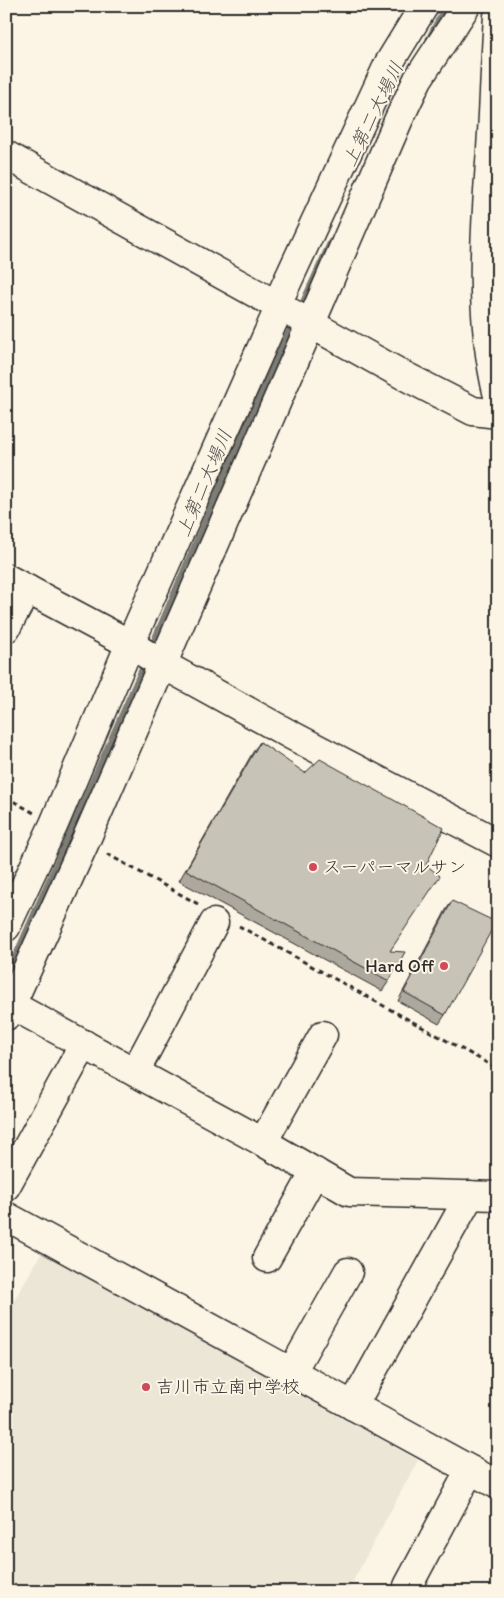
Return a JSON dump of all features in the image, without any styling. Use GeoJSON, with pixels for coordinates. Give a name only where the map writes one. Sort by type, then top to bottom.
{"type":"FeatureCollection","features":[{"type":"Feature","properties":{"kind":"street"},"geometry":{"type":"LineString","coordinates":[[6,927],[54,824],[130,644],[279,305],[389,63],[424,6]]}},
{"type":"Feature","properties":{"kind":"street"},"geometry":{"type":"LineString","coordinates":[[466,6],[418,79],[398,121],[312,323],[85,842],[8,1008],[84,1044],[263,1142],[349,1192],[498,1196]]}},
{"type":"Feature","properties":{"kind":"street"},"geometry":{"type":"LineString","coordinates":[[498,16],[486,225],[485,276],[492,325],[491,367],[498,396]]}},
{"type":"Feature","properties":{"kind":"street"},"geometry":{"type":"LineString","coordinates":[[6,155],[403,375],[473,411],[498,414]]}},
{"type":"Feature","properties":{"kind":"street"},"geometry":{"type":"LineString","coordinates":[[6,628],[17,583],[291,735],[498,843]]}},
{"type":"Feature","properties":{"kind":"street"},"geometry":{"type":"LineString","coordinates":[[135,1072],[217,918]]}},
{"type":"Feature","properties":{"kind":"street"},"geometry":{"type":"LineString","coordinates":[[263,1142],[323,1035]]}},
{"type":"Feature","properties":{"kind":"street"},"geometry":{"type":"LineString","coordinates":[[6,1186],[84,1044]]}},
{"type":"Feature","properties":{"kind":"street"},"geometry":{"type":"LineString","coordinates":[[266,1258],[314,1172]]}},
{"type":"Feature","properties":{"kind":"street"},"geometry":{"type":"LineString","coordinates":[[353,1406],[470,1195]]}},
{"type":"Feature","properties":{"kind":"street"},"geometry":{"type":"LineString","coordinates":[[6,1216],[498,1485]]}},
{"type":"Feature","properties":{"kind":"street"},"geometry":{"type":"LineString","coordinates":[[291,1373],[348,1272]]}},
{"type":"Feature","properties":{"kind":"street"},"geometry":{"type":"LineString","coordinates":[[408,1586],[470,1470]]}},
{"type":"Feature","properties":{"kind":"path"},"geometry":{"type":"LineString","coordinates":[[85,842],[217,918],[498,1069]]}},
{"type":"Feature","properties":{"kind":"shaded area","name":"吉川市立南中学校"},"geometry":{"type":"Polygon","coordinates":[[[42,1252],[418,1460],[347,1592],[6,1592],[6,1314],[42,1252]]]}},
{"type":"Feature","properties":{"kind":"building"},"geometry":{"type":"Polygon","coordinates":[[[260,742],[305,773],[320,759],[444,828],[426,865],[440,876],[390,951],[405,952],[389,981],[186,870],[260,742]]]}},
{"type":"Feature","properties":{"kind":"building","name":"Hard Off"},"geometry":{"type":"Polygon","coordinates":[[[452,901],[496,922],[445,1015],[404,992],[452,901]]]}},
{"type":"Feature","properties":{"kind":"waterway","name":"上第二大場川"},"geometry":{"type":"LineString","coordinates":[[429,39],[446,6]]}},
{"type":"Feature","properties":{"kind":"waterway","name":"上第二大場川"},"geometry":{"type":"LineString","coordinates":[[299,312],[331,242]]}},
{"type":"Feature","properties":{"kind":"waterway","name":"上第二大場川"},"geometry":{"type":"LineString","coordinates":[[150,651],[252,412],[294,322]]}},
{"type":"Feature","properties":{"kind":"waterway","name":"上第二大場川"},"geometry":{"type":"LineString","coordinates":[[6,979],[146,661]]}},
{"type":"Feature","properties":{"kind":"place","name":"スーパーマルサン"},"geometry":{"type":"Point","coordinates":[313,867]}},
{"type":"Feature","properties":{"kind":"place","name":"Hard Off"},"geometry":{"type":"Point","coordinates":[444,966]}},
{"type":"Feature","properties":{"kind":"place","name":"吉川市立南中学校"},"geometry":{"type":"Point","coordinates":[146,1387]}}]}
